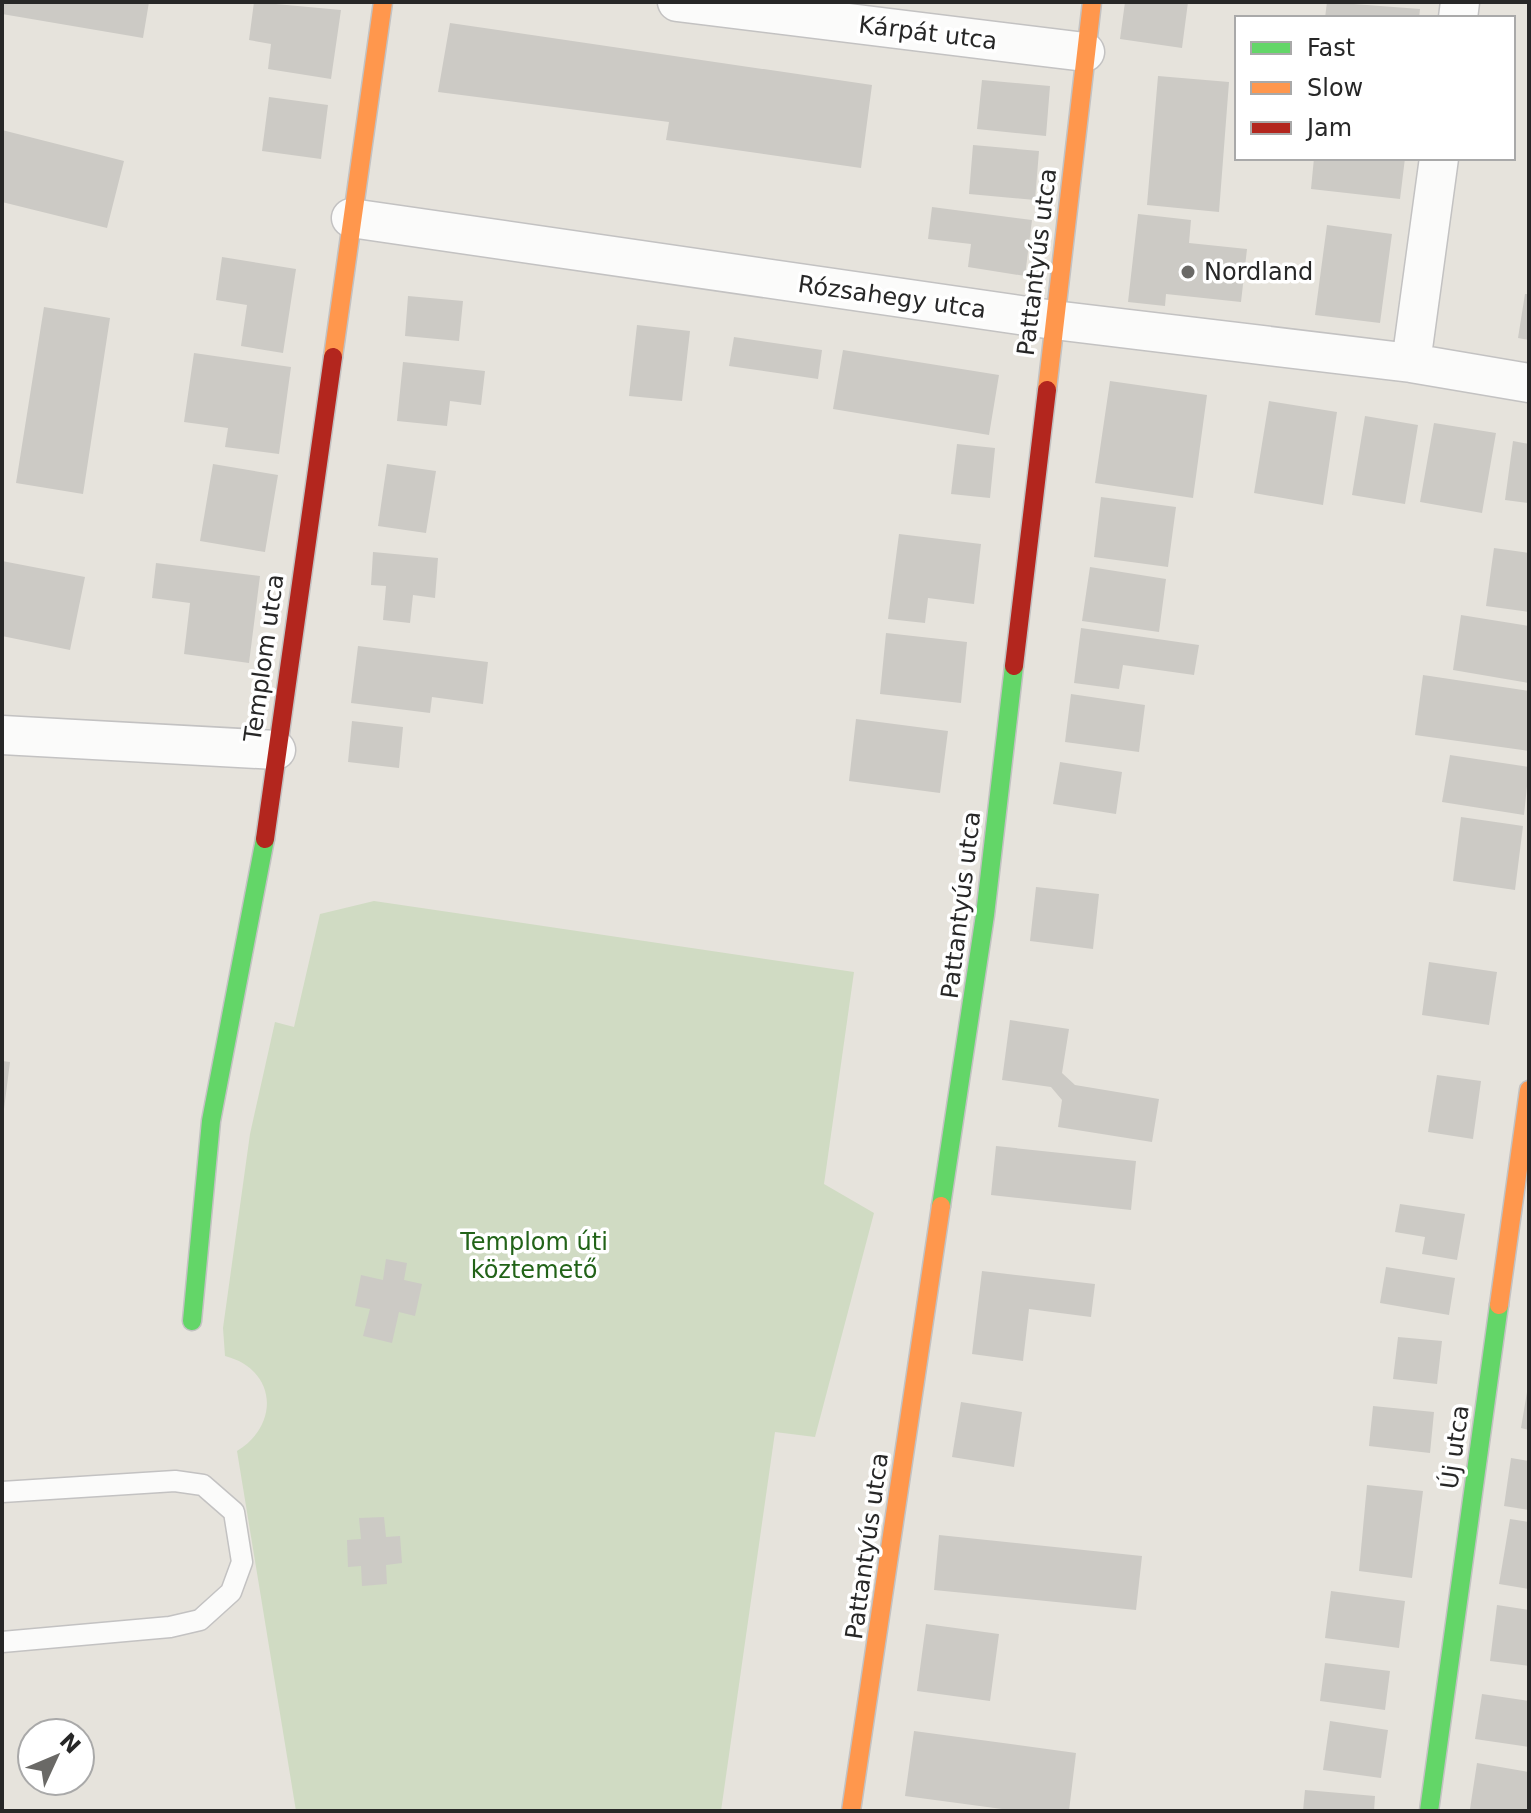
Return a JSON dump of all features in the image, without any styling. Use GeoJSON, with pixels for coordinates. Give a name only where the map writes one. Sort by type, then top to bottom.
{"type":"FeatureCollection","features":[{"type":"Feature","properties":{"kind":"street","name":"Templom utca"},"geometry":{"type":"LineString","coordinates":[[192,1321],[211,1121],[267,828],[383,2]]}},
{"type":"Feature","properties":{"kind":"street","name":"Kárpát utca"},"geometry":{"type":"LineString","coordinates":[[677,2],[750,7],[1085,52]]}},
{"type":"Feature","properties":{"kind":"street","name":"Pattantyús utca"},"geometry":{"type":"LineString","coordinates":[[851,1811],[985,915],[1092,2]]}},
{"type":"Feature","properties":{"kind":"street"},"geometry":{"type":"LineString","coordinates":[[1411,363],[1439,160]]}},
{"type":"Feature","properties":{"kind":"street","name":"Rózsahegy utca"},"geometry":{"type":"LineString","coordinates":[[351,218],[1054,320],[1411,363],[1529,383]]}},
{"type":"Feature","properties":{"kind":"street"},"geometry":{"type":"LineString","coordinates":[[2,735],[276,750]]}},
{"type":"Feature","properties":{"kind":"street","name":"Új utca"},"geometry":{"type":"LineString","coordinates":[[1429,1811],[1529,1090]]}},
{"type":"Feature","properties":{"kind":"lane"},"geometry":{"type":"LineString","coordinates":[[2,1492],[175,1481],[203,1485],[234,1512],[242,1562],[231,1592],[200,1620],[170,1627],[2,1642]]}},
{"type":"Feature","properties":{"kind":"green space","name":"Templom úti köztemető"},"geometry":{"type":"Polygon","coordinates":[[[374,901],[854,972],[824,1184],[874,1213],[815,1437],[775,1432],[721,1811],[296,1811],[237,1451],[261,1427],[267,1398],[255,1373],[225,1356],[223,1328],[250,1134],[275,1022],[294,1027],[320,914],[374,901]]]}},
{"type":"Feature","properties":{"kind":"building"},"geometry":{"type":"Polygon","coordinates":[[[2,2],[149,2],[143,38],[2,14],[2,2]]]}},
{"type":"Feature","properties":{"kind":"building"},"geometry":{"type":"Polygon","coordinates":[[[254,2],[341,10],[331,79],[268,69],[271,44],[249,40],[254,2]]]}},
{"type":"Feature","properties":{"kind":"building"},"geometry":{"type":"Polygon","coordinates":[[[1125,2],[1188,2],[1182,48],[1120,39],[1125,2]]]}},
{"type":"Feature","properties":{"kind":"building"},"geometry":{"type":"Polygon","coordinates":[[[1327,2],[1420,9],[1419,16],[1325,16],[1327,2]]]}},
{"type":"Feature","properties":{"kind":"building"},"geometry":{"type":"Polygon","coordinates":[[[450,23],[872,85],[861,168],[666,140],[669,122],[438,92],[450,23]]]}},
{"type":"Feature","properties":{"kind":"building"},"geometry":{"type":"Polygon","coordinates":[[[1158,76],[1229,82],[1219,212],[1147,205],[1158,76]]]}},
{"type":"Feature","properties":{"kind":"building"},"geometry":{"type":"Polygon","coordinates":[[[982,80],[1050,86],[1046,136],[977,129],[982,80]]]}},
{"type":"Feature","properties":{"kind":"building"},"geometry":{"type":"Polygon","coordinates":[[[269,97],[328,105],[321,159],[262,151],[269,97]]]}},
{"type":"Feature","properties":{"kind":"building"},"geometry":{"type":"Polygon","coordinates":[[[2,130],[124,161],[107,228],[2,202],[2,130]]]}},
{"type":"Feature","properties":{"kind":"building"},"geometry":{"type":"Polygon","coordinates":[[[973,145],[1039,151],[1035,200],[969,194],[973,145]]]}},
{"type":"Feature","properties":{"kind":"building"},"geometry":{"type":"Polygon","coordinates":[[[1314,160],[1405,160],[1400,199],[1311,189],[1314,160]]]}},
{"type":"Feature","properties":{"kind":"building"},"geometry":{"type":"Polygon","coordinates":[[[932,207],[1032,220],[1025,276],[968,267],[971,244],[928,239],[932,207]]]}},
{"type":"Feature","properties":{"kind":"building","name":"Nordland"},"geometry":{"type":"Polygon","coordinates":[[[1138,214],[1191,220],[1189,243],[1247,249],[1241,302],[1166,294],[1165,306],[1128,302],[1138,214]]]}},
{"type":"Feature","properties":{"kind":"building"},"geometry":{"type":"Polygon","coordinates":[[[1327,225],[1392,234],[1380,323],[1315,315],[1327,225]]]}},
{"type":"Feature","properties":{"kind":"building"},"geometry":{"type":"Polygon","coordinates":[[[222,257],[296,269],[283,353],[241,346],[247,305],[216,300],[222,257]]]}},
{"type":"Feature","properties":{"kind":"building"},"geometry":{"type":"Polygon","coordinates":[[[1525,294],[1529,294],[1529,340],[1518,338],[1525,294]]]}},
{"type":"Feature","properties":{"kind":"building"},"geometry":{"type":"Polygon","coordinates":[[[408,296],[463,301],[459,341],[405,336],[408,296]]]}},
{"type":"Feature","properties":{"kind":"building"},"geometry":{"type":"Polygon","coordinates":[[[44,307],[110,318],[83,494],[16,483],[44,307]]]}},
{"type":"Feature","properties":{"kind":"building"},"geometry":{"type":"Polygon","coordinates":[[[637,325],[690,331],[682,401],[629,396],[637,325]]]}},
{"type":"Feature","properties":{"kind":"building"},"geometry":{"type":"Polygon","coordinates":[[[734,337],[822,350],[818,379],[729,366],[734,337]]]}},
{"type":"Feature","properties":{"kind":"building"},"geometry":{"type":"Polygon","coordinates":[[[843,350],[999,375],[989,435],[833,409],[843,350]]]}},
{"type":"Feature","properties":{"kind":"building"},"geometry":{"type":"Polygon","coordinates":[[[194,353],[291,367],[279,454],[225,447],[228,428],[184,422],[194,353]]]}},
{"type":"Feature","properties":{"kind":"building"},"geometry":{"type":"Polygon","coordinates":[[[403,362],[485,371],[481,405],[450,401],[447,426],[397,421],[403,362]]]}},
{"type":"Feature","properties":{"kind":"building"},"geometry":{"type":"Polygon","coordinates":[[[1110,381],[1207,395],[1193,498],[1095,483],[1110,381]]]}},
{"type":"Feature","properties":{"kind":"building"},"geometry":{"type":"Polygon","coordinates":[[[1269,401],[1337,412],[1323,505],[1254,493],[1269,401]]]}},
{"type":"Feature","properties":{"kind":"building"},"geometry":{"type":"Polygon","coordinates":[[[1365,416],[1418,425],[1405,504],[1352,495],[1365,416]]]}},
{"type":"Feature","properties":{"kind":"building"},"geometry":{"type":"Polygon","coordinates":[[[1434,423],[1496,433],[1482,513],[1420,502],[1434,423]]]}},
{"type":"Feature","properties":{"kind":"building"},"geometry":{"type":"Polygon","coordinates":[[[1513,441],[1529,444],[1529,503],[1505,500],[1513,441]]]}},
{"type":"Feature","properties":{"kind":"building"},"geometry":{"type":"Polygon","coordinates":[[[957,444],[995,448],[990,498],[951,494],[957,444]]]}},
{"type":"Feature","properties":{"kind":"building"},"geometry":{"type":"Polygon","coordinates":[[[213,464],[278,475],[265,552],[200,541],[213,464]]]}},
{"type":"Feature","properties":{"kind":"building"},"geometry":{"type":"Polygon","coordinates":[[[387,464],[436,471],[426,533],[378,526],[387,464]]]}},
{"type":"Feature","properties":{"kind":"building"},"geometry":{"type":"Polygon","coordinates":[[[1101,497],[1176,507],[1168,567],[1094,557],[1101,497]]]}},
{"type":"Feature","properties":{"kind":"building"},"geometry":{"type":"Polygon","coordinates":[[[899,534],[981,544],[974,604],[928,598],[925,623],[888,619],[899,534]]]}},
{"type":"Feature","properties":{"kind":"building"},"geometry":{"type":"Polygon","coordinates":[[[1494,548],[1529,553],[1529,612],[1486,606],[1494,548]]]}},
{"type":"Feature","properties":{"kind":"building"},"geometry":{"type":"Polygon","coordinates":[[[373,552],[438,558],[435,598],[413,595],[410,623],[383,620],[386,586],[371,585],[373,552]]]}},
{"type":"Feature","properties":{"kind":"building"},"geometry":{"type":"Polygon","coordinates":[[[2,561],[85,577],[70,650],[2,636],[2,561]]]}},
{"type":"Feature","properties":{"kind":"building"},"geometry":{"type":"Polygon","coordinates":[[[156,563],[260,576],[249,663],[184,654],[190,603],[152,598],[156,563]]]}},
{"type":"Feature","properties":{"kind":"building"},"geometry":{"type":"Polygon","coordinates":[[[1090,567],[1166,579],[1159,632],[1082,621],[1090,567]]]}},
{"type":"Feature","properties":{"kind":"building"},"geometry":{"type":"Polygon","coordinates":[[[1461,615],[1529,626],[1529,683],[1453,670],[1461,615]]]}},
{"type":"Feature","properties":{"kind":"building"},"geometry":{"type":"Polygon","coordinates":[[[1081,628],[1199,645],[1194,675],[1123,665],[1119,689],[1074,683],[1081,628]]]}},
{"type":"Feature","properties":{"kind":"building"},"geometry":{"type":"Polygon","coordinates":[[[886,633],[967,642],[961,703],[880,694],[886,633]]]}},
{"type":"Feature","properties":{"kind":"building"},"geometry":{"type":"Polygon","coordinates":[[[358,646],[488,662],[483,704],[432,697],[430,713],[351,703],[358,646]]]}},
{"type":"Feature","properties":{"kind":"building"},"geometry":{"type":"Polygon","coordinates":[[[1423,675],[1529,691],[1529,751],[1415,735],[1423,675]]]}},
{"type":"Feature","properties":{"kind":"building"},"geometry":{"type":"Polygon","coordinates":[[[1071,694],[1145,705],[1139,752],[1065,742],[1071,694]]]}},
{"type":"Feature","properties":{"kind":"building"},"geometry":{"type":"Polygon","coordinates":[[[856,719],[948,731],[940,793],[849,781],[856,719]]]}},
{"type":"Feature","properties":{"kind":"building"},"geometry":{"type":"Polygon","coordinates":[[[352,721],[403,727],[399,768],[348,762],[352,721]]]}},
{"type":"Feature","properties":{"kind":"building"},"geometry":{"type":"Polygon","coordinates":[[[1450,755],[1529,767],[1524,815],[1442,802],[1450,755]]]}},
{"type":"Feature","properties":{"kind":"building"},"geometry":{"type":"Polygon","coordinates":[[[1060,762],[1122,772],[1116,814],[1053,804],[1060,762]]]}},
{"type":"Feature","properties":{"kind":"building"},"geometry":{"type":"Polygon","coordinates":[[[1461,817],[1523,826],[1515,890],[1453,881],[1461,817]]]}},
{"type":"Feature","properties":{"kind":"building"},"geometry":{"type":"Polygon","coordinates":[[[1036,887],[1099,894],[1093,949],[1030,941],[1036,887]]]}},
{"type":"Feature","properties":{"kind":"building"},"geometry":{"type":"Polygon","coordinates":[[[1429,962],[1497,972],[1489,1025],[1422,1015],[1429,962]]]}},
{"type":"Feature","properties":{"kind":"building"},"geometry":{"type":"Polygon","coordinates":[[[1010,1020],[1069,1029],[1062,1073],[1075,1085],[1159,1099],[1152,1142],[1058,1127],[1062,1100],[1051,1087],[1002,1080],[1010,1020]]]}},
{"type":"Feature","properties":{"kind":"building"},"geometry":{"type":"Polygon","coordinates":[[[2,1061],[10,1062],[4,1109],[2,1109],[2,1061]]]}},
{"type":"Feature","properties":{"kind":"building"},"geometry":{"type":"Polygon","coordinates":[[[1437,1075],[1481,1081],[1473,1139],[1428,1132],[1437,1075]]]}},
{"type":"Feature","properties":{"kind":"building"},"geometry":{"type":"Polygon","coordinates":[[[996,1146],[1136,1161],[1131,1210],[991,1195],[996,1146]]]}},
{"type":"Feature","properties":{"kind":"building"},"geometry":{"type":"Polygon","coordinates":[[[1400,1204],[1465,1214],[1457,1260],[1422,1254],[1425,1237],[1395,1232],[1400,1204]]]}},
{"type":"Feature","properties":{"kind":"building"},"geometry":{"type":"Polygon","coordinates":[[[386,1259],[407,1263],[404,1280],[422,1284],[415,1316],[399,1312],[392,1343],[363,1336],[370,1309],[355,1306],[361,1275],[383,1280],[386,1259]]]}},
{"type":"Feature","properties":{"kind":"building"},"geometry":{"type":"Polygon","coordinates":[[[1386,1267],[1455,1278],[1449,1315],[1380,1303],[1386,1267]]]}},
{"type":"Feature","properties":{"kind":"building"},"geometry":{"type":"Polygon","coordinates":[[[982,1271],[1095,1284],[1091,1317],[1029,1309],[1023,1361],[972,1354],[982,1271]]]}},
{"type":"Feature","properties":{"kind":"building"},"geometry":{"type":"Polygon","coordinates":[[[1398,1337],[1442,1341],[1437,1384],[1393,1379],[1398,1337]]]}},
{"type":"Feature","properties":{"kind":"building"},"geometry":{"type":"Polygon","coordinates":[[[1529,1392],[1529,1430],[1521,1428],[1529,1392]]]}},
{"type":"Feature","properties":{"kind":"building"},"geometry":{"type":"Polygon","coordinates":[[[961,1402],[1022,1412],[1014,1467],[952,1457],[961,1402]]]}},
{"type":"Feature","properties":{"kind":"building"},"geometry":{"type":"Polygon","coordinates":[[[1373,1406],[1434,1412],[1430,1453],[1369,1446],[1373,1406]]]}},
{"type":"Feature","properties":{"kind":"building"},"geometry":{"type":"Polygon","coordinates":[[[1511,1458],[1529,1461],[1529,1510],[1504,1506],[1511,1458]]]}},
{"type":"Feature","properties":{"kind":"building"},"geometry":{"type":"Polygon","coordinates":[[[1367,1485],[1423,1491],[1412,1578],[1359,1571],[1367,1485]]]}},
{"type":"Feature","properties":{"kind":"building"},"geometry":{"type":"Polygon","coordinates":[[[384,1517],[386,1537],[400,1536],[402,1563],[386,1565],[387,1584],[362,1586],[361,1566],[348,1567],[347,1540],[361,1539],[359,1518],[384,1517]]]}},
{"type":"Feature","properties":{"kind":"building"},"geometry":{"type":"Polygon","coordinates":[[[1510,1519],[1529,1522],[1529,1589],[1499,1584],[1510,1519]]]}},
{"type":"Feature","properties":{"kind":"building"},"geometry":{"type":"Polygon","coordinates":[[[939,1535],[1142,1556],[1136,1610],[934,1590],[939,1535]]]}},
{"type":"Feature","properties":{"kind":"building"},"geometry":{"type":"Polygon","coordinates":[[[1331,1591],[1405,1601],[1399,1648],[1325,1638],[1331,1591]]]}},
{"type":"Feature","properties":{"kind":"building"},"geometry":{"type":"Polygon","coordinates":[[[1497,1605],[1529,1610],[1529,1666],[1490,1661],[1497,1605]]]}},
{"type":"Feature","properties":{"kind":"building"},"geometry":{"type":"Polygon","coordinates":[[[926,1624],[999,1634],[990,1701],[917,1691],[926,1624]]]}},
{"type":"Feature","properties":{"kind":"building"},"geometry":{"type":"Polygon","coordinates":[[[1325,1663],[1390,1671],[1385,1710],[1320,1701],[1325,1663]]]}},
{"type":"Feature","properties":{"kind":"building"},"geometry":{"type":"Polygon","coordinates":[[[1482,1694],[1529,1701],[1529,1747],[1475,1739],[1482,1694]]]}},
{"type":"Feature","properties":{"kind":"building"},"geometry":{"type":"Polygon","coordinates":[[[1330,1721],[1388,1730],[1381,1778],[1323,1770],[1330,1721]]]}},
{"type":"Feature","properties":{"kind":"building"},"geometry":{"type":"Polygon","coordinates":[[[914,1731],[1076,1753],[1069,1811],[1017,1811],[905,1796],[914,1731]]]}},
{"type":"Feature","properties":{"kind":"building"},"geometry":{"type":"Polygon","coordinates":[[[1477,1763],[1529,1772],[1529,1811],[1470,1809],[1477,1763]]]}},
{"type":"Feature","properties":{"kind":"building"},"geometry":{"type":"Polygon","coordinates":[[[1305,1790],[1375,1796],[1374,1811],[1303,1811],[1305,1790]]]}},
{"type":"Feature","properties":{"kind":"traffic: fast"},"geometry":{"type":"LineString","coordinates":[[941,1206],[985,915],[1014,666]]}},
{"type":"Feature","properties":{"kind":"traffic: fast"},"geometry":{"type":"LineString","coordinates":[[192,1321],[211,1121],[265,839]]}},
{"type":"Feature","properties":{"kind":"traffic: fast"},"geometry":{"type":"LineString","coordinates":[[1429,1811],[1499,1305]]}},
{"type":"Feature","properties":{"kind":"traffic: slow"},"geometry":{"type":"LineString","coordinates":[[333,357],[383,2]]}},
{"type":"Feature","properties":{"kind":"traffic: slow"},"geometry":{"type":"LineString","coordinates":[[1047,390],[1092,2]]}},
{"type":"Feature","properties":{"kind":"traffic: slow"},"geometry":{"type":"LineString","coordinates":[[1499,1305],[1529,1090]]}},
{"type":"Feature","properties":{"kind":"traffic: slow"},"geometry":{"type":"LineString","coordinates":[[851,1811],[941,1206]]}},
{"type":"Feature","properties":{"kind":"traffic: jam"},"geometry":{"type":"LineString","coordinates":[[265,839],[333,357]]}},
{"type":"Feature","properties":{"kind":"traffic: jam"},"geometry":{"type":"LineString","coordinates":[[1014,666],[1047,390]]}},
{"type":"Feature","properties":{"kind":"place","name":"Nordland"},"geometry":{"type":"Point","coordinates":[1188,272]}}]}
